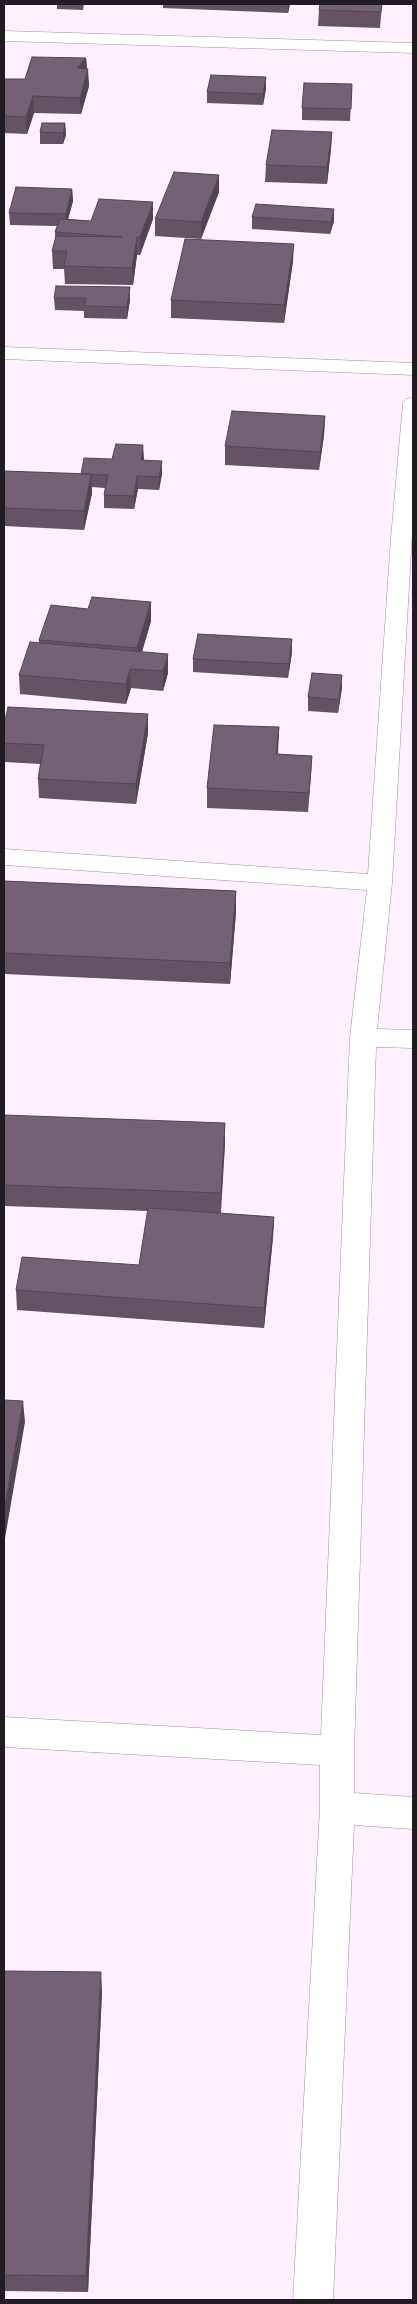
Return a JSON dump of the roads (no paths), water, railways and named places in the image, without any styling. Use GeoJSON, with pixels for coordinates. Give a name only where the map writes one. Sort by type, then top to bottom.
{"type":"FeatureCollection","features":[{"type":"Feature","properties":{"kind":"street"},"geometry":{"type":"LineString","coordinates":[[4,36],[413,48]]}},
{"type":"Feature","properties":{"kind":"street"},"geometry":{"type":"LineString","coordinates":[[4,353],[413,369]]}},
{"type":"Feature","properties":{"kind":"street"},"geometry":{"type":"LineString","coordinates":[[313,2300],[337,1808],[337,1751],[363,1037],[380,883],[407,538],[413,403]]}},
{"type":"Feature","properties":{"kind":"street"},"geometry":{"type":"LineString","coordinates":[[4,857],[380,883]]}},
{"type":"Feature","properties":{"kind":"street"},"geometry":{"type":"LineString","coordinates":[[363,1037],[413,1039]]}},
{"type":"Feature","properties":{"kind":"street"},"geometry":{"type":"LineString","coordinates":[[4,1732],[337,1751]]}},
{"type":"Feature","properties":{"kind":"street"},"geometry":{"type":"LineString","coordinates":[[337,1808],[413,1813]]}}]}
